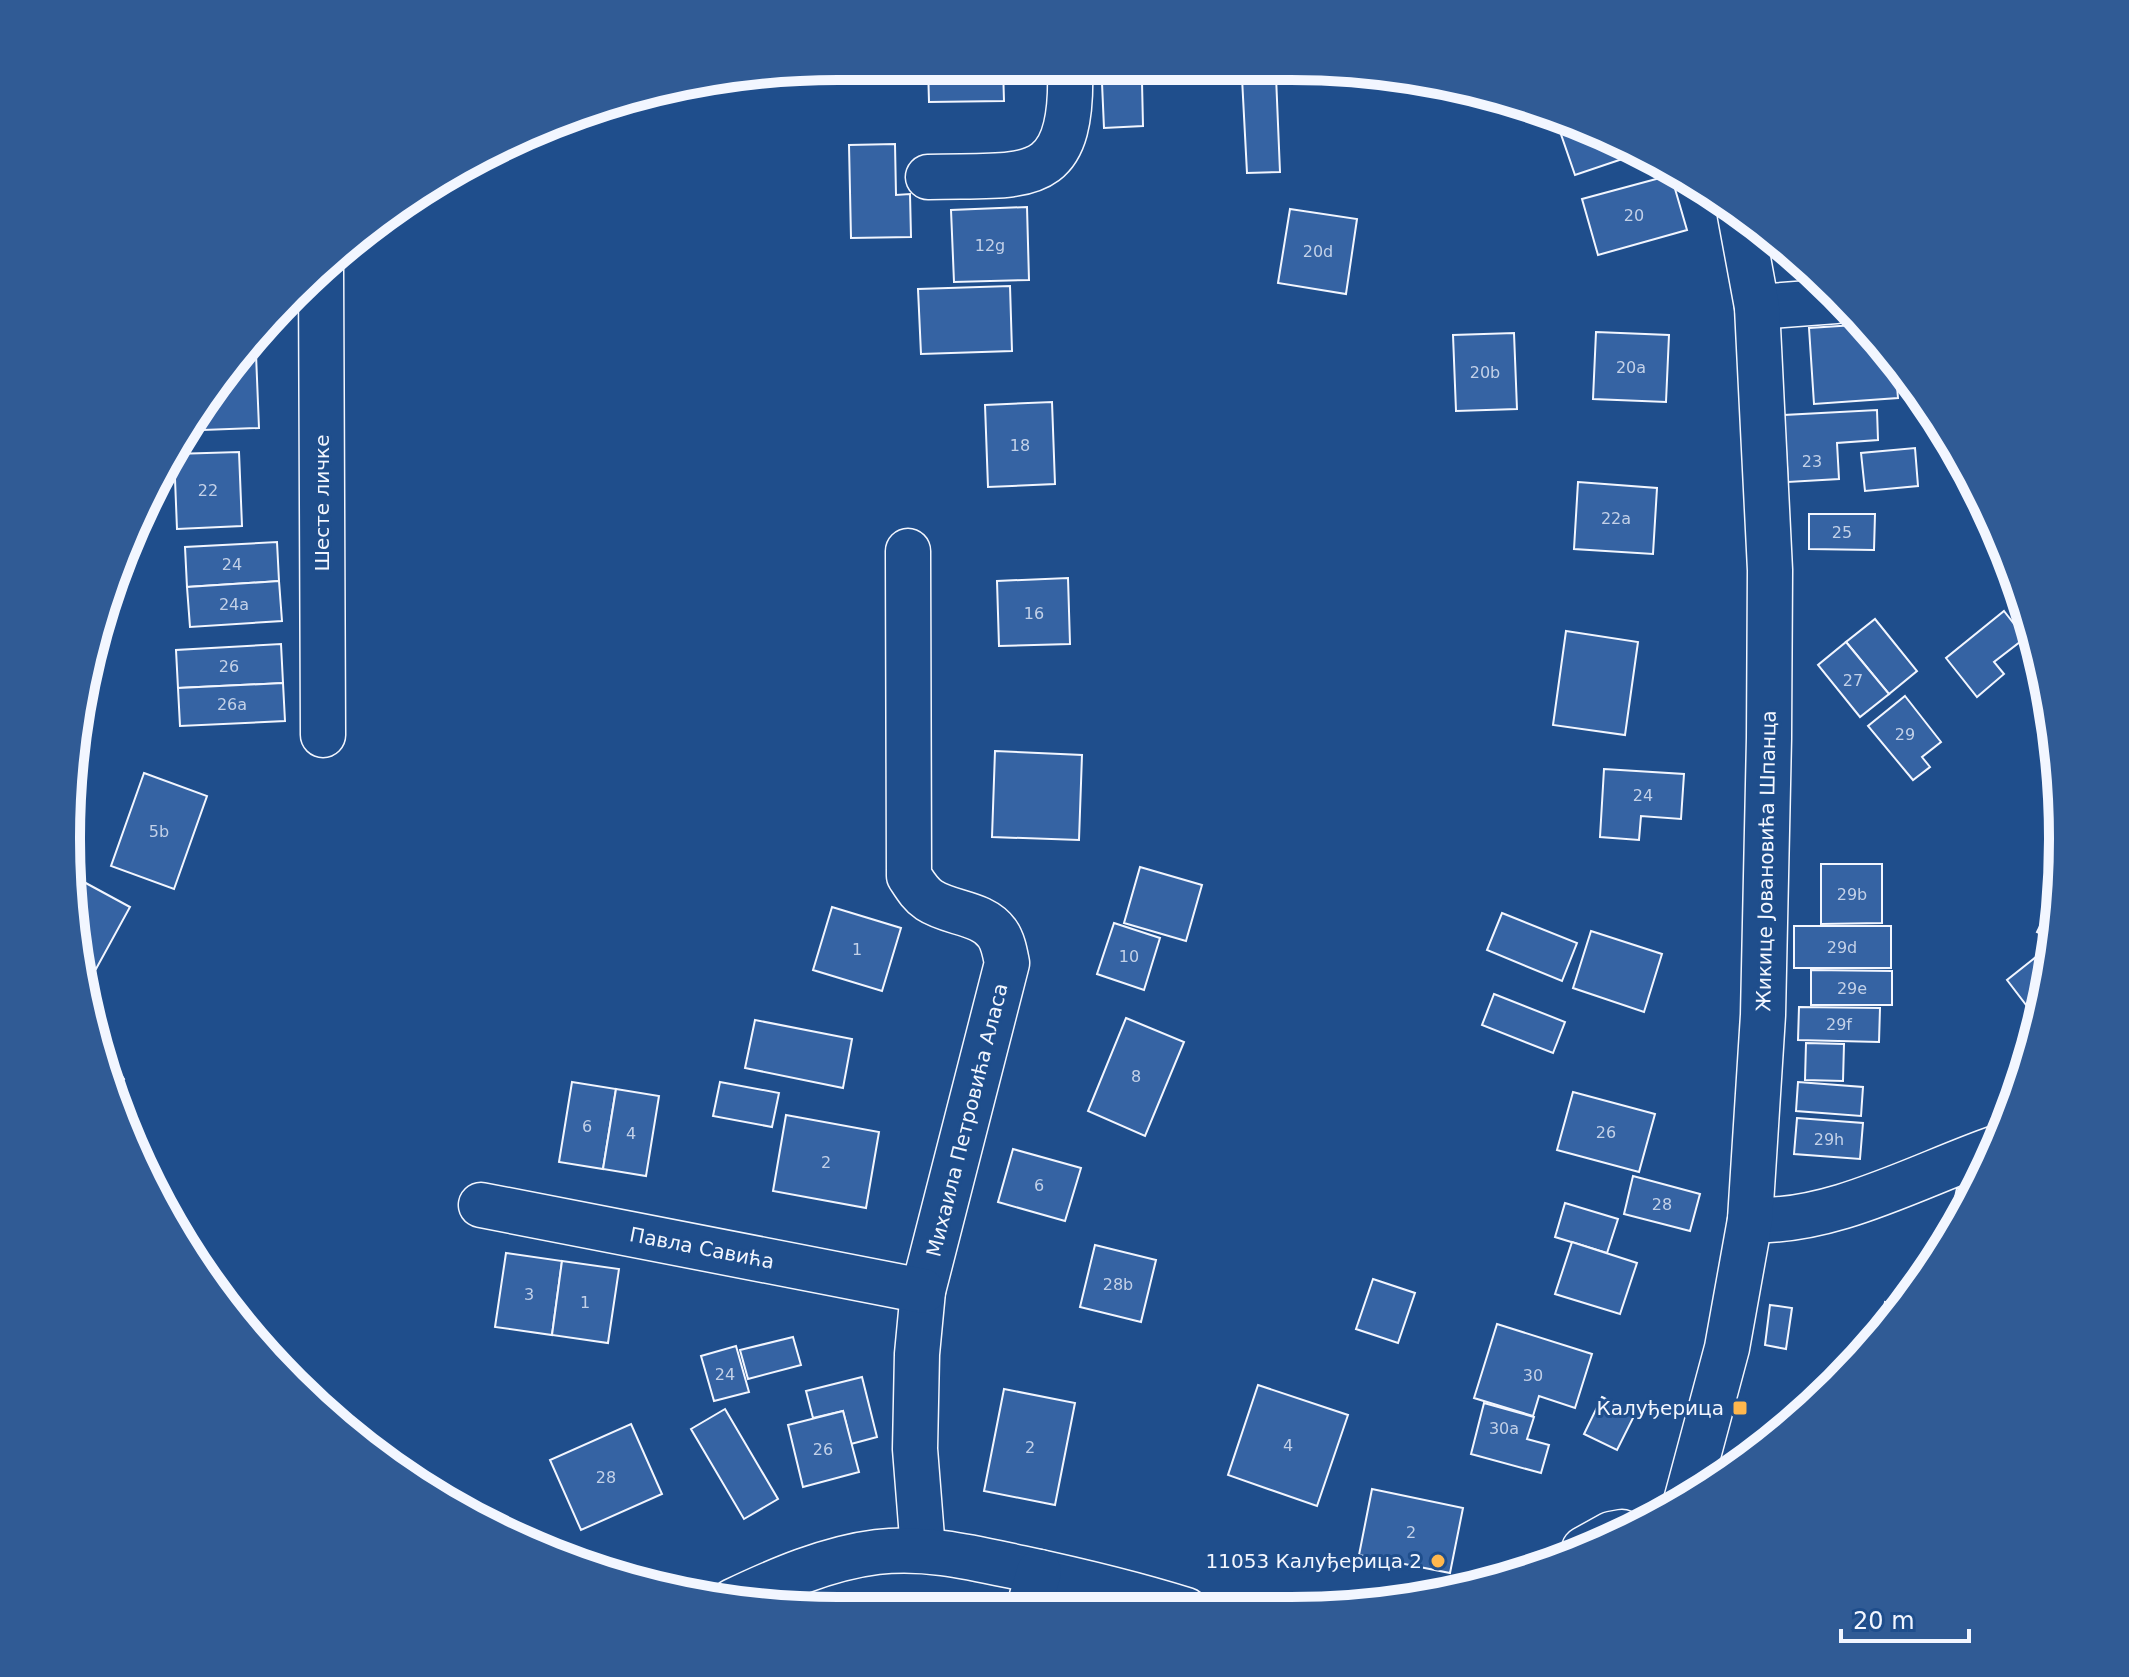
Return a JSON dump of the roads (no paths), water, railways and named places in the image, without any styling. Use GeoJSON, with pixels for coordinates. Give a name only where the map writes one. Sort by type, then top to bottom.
{"type":"FeatureCollection","features":[{"type":"Feature","properties":{"kind":"street"},"geometry":{"type":"LineString","coordinates":[[928,177],[1023,174],[1049,161],[1064,138],[1071,105],[1070,80]]}},
{"type":"Feature","properties":{"kind":"street","name":"Жикице Јовановића Шпанца"},"geometry":{"type":"LineString","coordinates":[[1691,1482],[1727,1348],[1750,1220],[1763,1015],[1770,570],[1757,307],[1743,230]]}},
{"type":"Feature","properties":{"kind":"street","name":"Шесте личке"},"geometry":{"type":"LineString","coordinates":[[321,284],[323,735]]}},
{"type":"Feature","properties":{"kind":"street"},"geometry":{"type":"LineString","coordinates":[[1757,307],[1827,302]]}},
{"type":"Feature","properties":{"kind":"street","name":"Михаила Петровића Аласа"},"geometry":{"type":"LineString","coordinates":[[908,551],[909,876],[930,901],[986,922],[996,931],[1007,963],[923,1291],[917,1354],[915,1449],[923,1550]]}},
{"type":"Feature","properties":{"kind":"street"},"geometry":{"type":"LineString","coordinates":[[1750,1220],[1778,1221],[1831,1209],[1980,1154]]}},
{"type":"Feature","properties":{"kind":"street","name":"Павла Савића"},"geometry":{"type":"LineString","coordinates":[[481,1205],[923,1291]]}},
{"type":"Feature","properties":{"kind":"street"},"geometry":{"type":"LineString","coordinates":[[755,1592],[841,1559],[877,1552],[923,1550],[965,1555],[1034,1591],[1145,1597]]}},
{"type":"Feature","properties":{"kind":"place","name":"Калуђерица"},"geometry":{"type":"Point","coordinates":[1740,1408]}},
{"type":"Feature","properties":{"kind":"place","name":"11053 Калуђерица 2"},"geometry":{"type":"Point","coordinates":[1438,1561]}}]}
